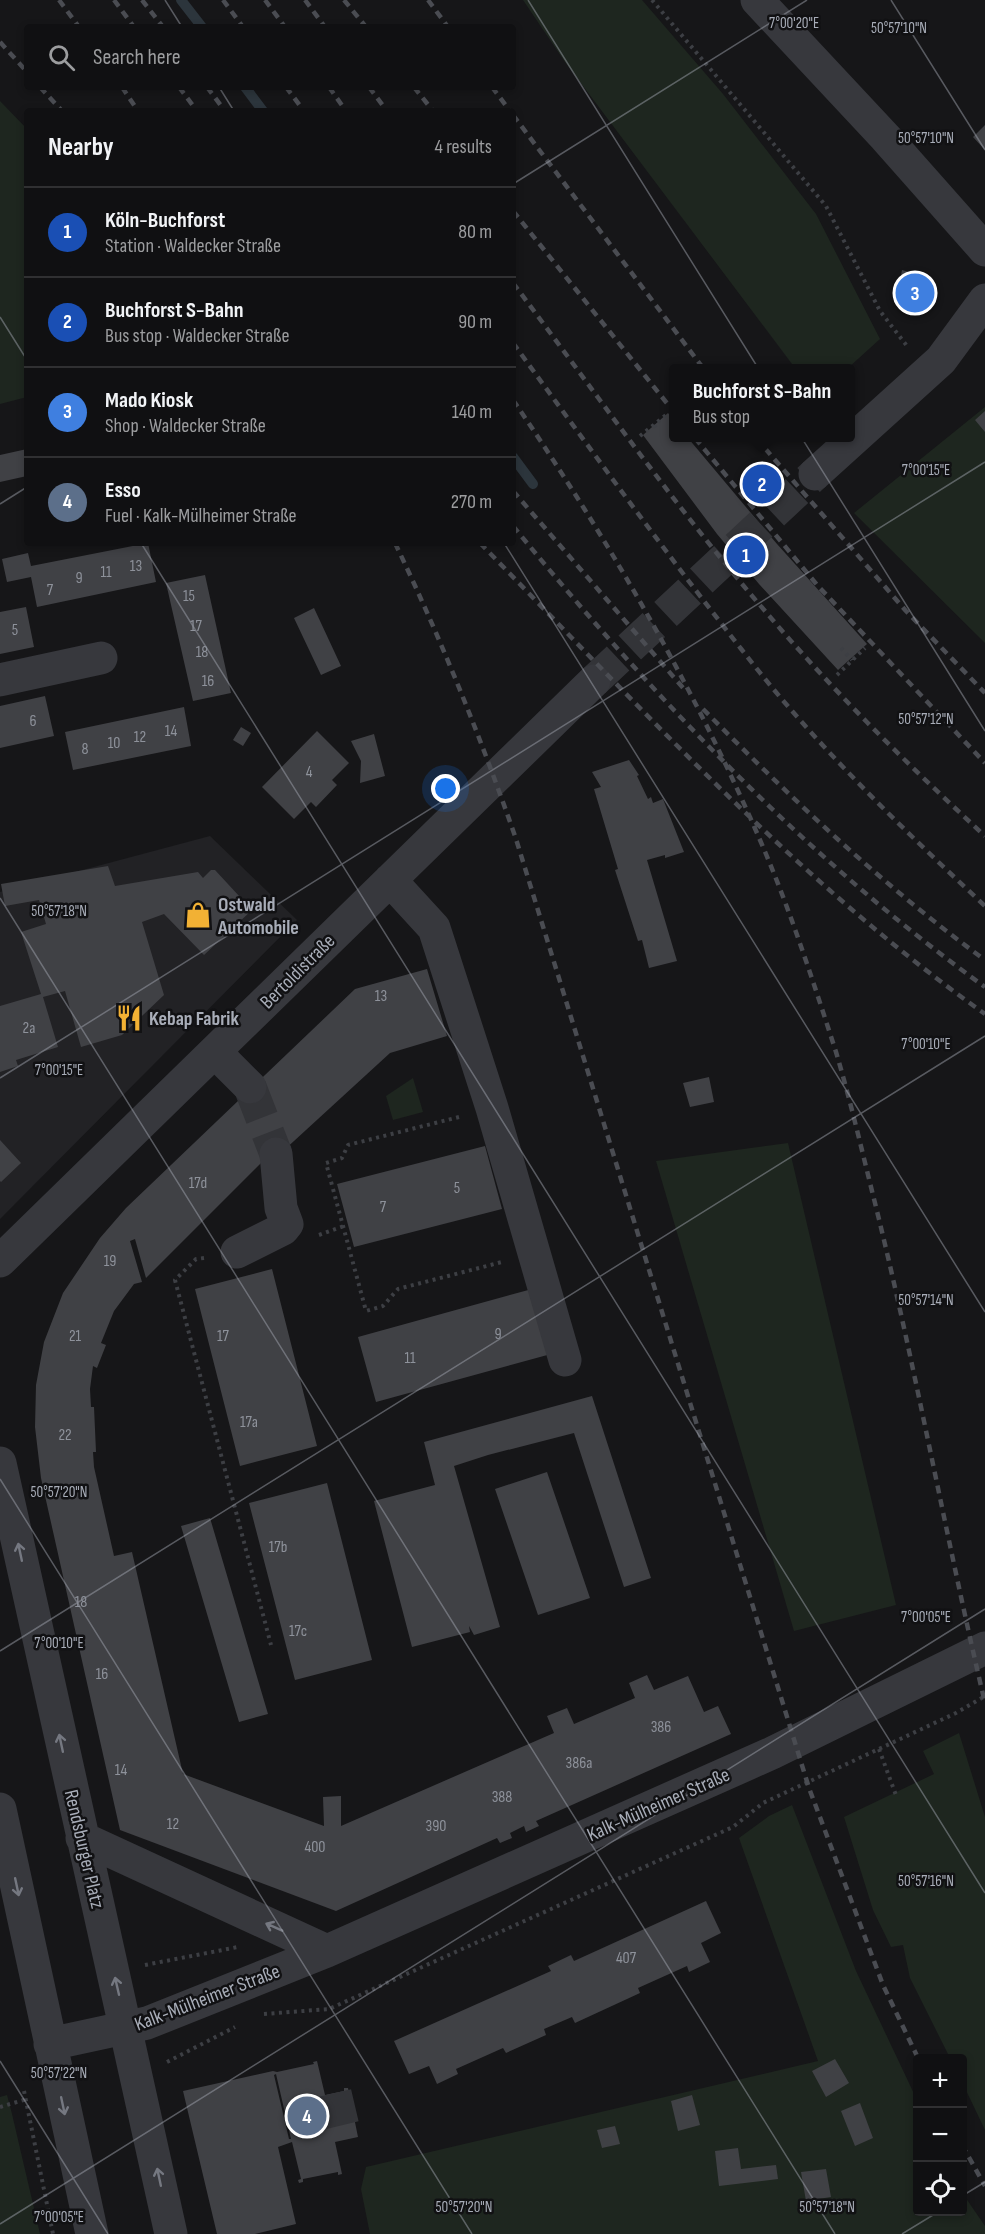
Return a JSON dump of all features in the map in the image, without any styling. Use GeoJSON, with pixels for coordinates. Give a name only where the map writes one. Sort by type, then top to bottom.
{"type":"FeatureCollection","features":[{"type":"Feature","properties":{"kind":"street"},"geometry":{"type":"LineString","coordinates":[[757,0],[885,137],[985,250]]}},
{"type":"Feature","properties":{"kind":"street"},"geometry":{"type":"LineString","coordinates":[[855,438],[936,365],[983,304]]}},
{"type":"Feature","properties":{"kind":"street"},"geometry":{"type":"LineString","coordinates":[[936,365],[985,342]]}},
{"type":"Feature","properties":{"kind":"street"},"geometry":{"type":"LineString","coordinates":[[815,474],[851,442]]}},
{"type":"Feature","properties":{"kind":"street"},"geometry":{"type":"LineString","coordinates":[[0,680],[101,658]]}},
{"type":"Feature","properties":{"kind":"street","name":"Bertoldistraße"},"geometry":{"type":"LineString","coordinates":[[0,1261],[594,681]]}},
{"type":"Feature","properties":{"kind":"street"},"geometry":{"type":"LineString","coordinates":[[390,880],[434,928],[492,1108],[565,1360]]}},
{"type":"Feature","properties":{"kind":"street"},"geometry":{"type":"LineString","coordinates":[[215,1052],[250,1088]]}},
{"type":"Feature","properties":{"kind":"street"},"geometry":{"type":"LineString","coordinates":[[237,1252],[287,1224],[282,1208],[276,1154]]}},
{"type":"Feature","properties":{"kind":"street","name":"Rendsburger Platz"},"geometry":{"type":"LineString","coordinates":[[0,1463],[171,2234]]}},
{"type":"Feature","properties":{"kind":"street","name":"Kalk-Mülheimer Straße"},"geometry":{"type":"LineString","coordinates":[[50,2044],[147,2023],[327,1951],[772,1753],[985,1648]]}},
{"type":"Feature","properties":{"kind":"street"},"geometry":{"type":"LineString","coordinates":[[0,1809],[92,2234]]}},
{"type":"Feature","properties":{"kind":"street","name":"Kalk-Mülheimer Straße"},"geometry":{"type":"LineString","coordinates":[[82,1838],[327,1951]]}},
{"type":"Feature","properties":{"kind":"path"},"geometry":{"type":"LineString","coordinates":[[652,0],[826,206],[880,311],[896,335],[936,365]]}},
{"type":"Feature","properties":{"kind":"path"},"geometry":{"type":"LineString","coordinates":[[640,436],[666,415]]}},
{"type":"Feature","properties":{"kind":"path"},"geometry":{"type":"LineString","coordinates":[[654,425],[658,431]]}},
{"type":"Feature","properties":{"kind":"path"},"geometry":{"type":"LineString","coordinates":[[841,648],[852,660]]}},
{"type":"Feature","properties":{"kind":"path"},"geometry":{"type":"LineString","coordinates":[[837,675],[865,648]]}},
{"type":"Feature","properties":{"kind":"path"},"geometry":{"type":"LineString","coordinates":[[492,1108],[348,1145],[342,1158],[326,1163],[366,1311],[383,1306],[398,1289],[535,1254]]}},
{"type":"Feature","properties":{"kind":"path"},"geometry":{"type":"LineString","coordinates":[[237,1252],[196,1259],[175,1280],[271,1645]]}},
{"type":"Feature","properties":{"kind":"path"},"geometry":{"type":"LineString","coordinates":[[258,2015],[329,2009],[733,1827],[764,1803],[956,1713],[985,1695]]}},
{"type":"Feature","properties":{"kind":"path"},"geometry":{"type":"LineString","coordinates":[[879,1749],[897,1798]]}},
{"type":"Feature","properties":{"kind":"path"},"geometry":{"type":"LineString","coordinates":[[165,2063],[240,2024]]}},
{"type":"Feature","properties":{"kind":"shaded area"},"geometry":{"type":"Polygon","coordinates":[[[523,0],[642,0],[723,94],[816,214],[880,339],[852,364],[792,364],[565,62],[523,0]]]}},
{"type":"Feature","properties":{"kind":"shaded area"},"geometry":{"type":"Polygon","coordinates":[[[0,101],[24,126],[24,398],[0,404],[0,101]]]}},
{"type":"Feature","properties":{"kind":"shaded area"},"geometry":{"type":"Polygon","coordinates":[[[985,407],[985,643],[854,513],[985,407]]]}},
{"type":"Feature","properties":{"kind":"shaded area"},"geometry":{"type":"Polygon","coordinates":[[[210,836],[297,920],[0,1219],[0,892],[210,836]]]}},
{"type":"Feature","properties":{"kind":"shaded area"},"geometry":{"type":"Polygon","coordinates":[[[413,1078],[423,1112],[393,1120],[386,1096],[413,1078]]]}},
{"type":"Feature","properties":{"kind":"shaded area"},"geometry":{"type":"Polygon","coordinates":[[[788,1143],[896,1605],[794,1631],[656,1161],[788,1143]]]}},
{"type":"Feature","properties":{"kind":"shaded area"},"geometry":{"type":"Polygon","coordinates":[[[959,1733],[985,1817],[985,2130],[967,2092],[967,2054],[948,2054],[910,1978],[903,1945],[891,1947],[873,1910],[844,1817],[934,1774],[923,1751],[959,1733]]]}},
{"type":"Feature","properties":{"kind":"shaded area"},"geometry":{"type":"Polygon","coordinates":[[[792,1805],[856,1971],[913,2092],[913,2216],[967,2216],[967,2200],[985,2226],[985,2234],[370,2234],[361,2189],[366,2167],[818,2061],[739,1838],[769,1816],[792,1805]]]}},
{"type":"Feature","properties":{"kind":"shaded area"},"geometry":{"type":"Polygon","coordinates":[[[7,2095],[40,2234],[0,2234],[0,2097],[7,2095]]]}},
{"type":"Feature","properties":{"kind":"building"},"geometry":{"type":"Polygon","coordinates":[[[985,125],[985,150],[973,137],[985,125]]]}},
{"type":"Feature","properties":{"kind":"building"},"geometry":{"type":"Polygon","coordinates":[[[902,270],[933,279],[925,310],[896,302],[902,270]]]}},
{"type":"Feature","properties":{"kind":"building"},"geometry":{"type":"Polygon","coordinates":[[[985,411],[985,432],[975,420],[985,411]]]}},
{"type":"Feature","properties":{"kind":"building"},"geometry":{"type":"Polygon","coordinates":[[[668,413],[669,442],[691,442],[777,544],[867,644],[838,670],[759,584],[717,534],[643,435],[668,413]]]}},
{"type":"Feature","properties":{"kind":"building"},"geometry":{"type":"Polygon","coordinates":[[[24,450],[24,477],[0,482],[0,455],[24,450]]]}},
{"type":"Feature","properties":{"kind":"building"},"geometry":{"type":"Polygon","coordinates":[[[133,546],[149,546],[156,582],[37,607],[31,577],[7,582],[2,559],[28,553],[31,566],[133,546]]]}},
{"type":"Feature","properties":{"kind":"building"},"geometry":{"type":"Polygon","coordinates":[[[205,575],[231,693],[193,701],[166,583],[205,575]]]}},
{"type":"Feature","properties":{"kind":"building"},"geometry":{"type":"Polygon","coordinates":[[[26,607],[34,647],[0,654],[0,612],[26,607]]]}},
{"type":"Feature","properties":{"kind":"building"},"geometry":{"type":"Polygon","coordinates":[[[314,608],[341,666],[321,675],[294,618],[314,608]]]}},
{"type":"Feature","properties":{"kind":"building"},"geometry":{"type":"Polygon","coordinates":[[[45,696],[54,736],[0,748],[0,706],[45,696]]]}},
{"type":"Feature","properties":{"kind":"building"},"geometry":{"type":"Polygon","coordinates":[[[184,707],[191,746],[73,770],[65,732],[184,707]]]}},
{"type":"Feature","properties":{"kind":"building"},"geometry":{"type":"Polygon","coordinates":[[[241,727],[251,733],[243,746],[233,740],[241,727]]]}},
{"type":"Feature","properties":{"kind":"building"},"geometry":{"type":"Polygon","coordinates":[[[317,731],[349,763],[332,780],[337,785],[316,807],[311,802],[294,819],[262,787],[317,731]]]}},
{"type":"Feature","properties":{"kind":"building"},"geometry":{"type":"Polygon","coordinates":[[[374,734],[385,776],[360,783],[361,761],[351,741],[374,734]]]}},
{"type":"Feature","properties":{"kind":"building"},"geometry":{"type":"Polygon","coordinates":[[[629,760],[639,775],[637,776],[648,799],[651,797],[653,803],[663,799],[684,852],[665,858],[665,855],[647,860],[677,961],[649,968],[642,940],[638,941],[615,870],[618,869],[594,789],[601,787],[592,772],[629,760]]]}},
{"type":"Feature","properties":{"kind":"building"},"geometry":{"type":"Polygon","coordinates":[[[108,866],[115,886],[198,872],[203,878],[211,870],[215,870],[252,910],[204,955],[164,914],[142,922],[164,995],[122,1035],[81,1047],[65,991],[43,997],[58,1047],[16,1060],[18,1066],[0,1072],[0,1006],[41,994],[21,932],[46,924],[39,900],[5,906],[1,884],[108,866]]]}},
{"type":"Feature","properties":{"kind":"building"},"geometry":{"type":"Polygon","coordinates":[[[427,969],[447,1036],[390,1053],[282,1152],[268,1156],[146,1278],[135,1239],[130,1241],[142,1282],[134,1284],[114,1311],[101,1343],[106,1345],[97,1368],[93,1366],[90,1389],[91,1407],[94,1407],[96,1452],[93,1452],[94,1467],[114,1556],[132,1552],[183,1774],[324,1826],[323,1797],[341,1796],[341,1826],[554,1733],[547,1716],[567,1708],[574,1724],[635,1698],[629,1683],[647,1675],[654,1690],[688,1676],[704,1712],[718,1706],[731,1734],[536,1821],[539,1826],[526,1832],[524,1826],[510,1833],[512,1838],[500,1843],[497,1838],[336,1911],[120,1830],[41,1478],[35,1427],[36,1385],[44,1342],[63,1293],[100,1238],[126,1208],[355,989],[427,969]]]}},
{"type":"Feature","properties":{"kind":"building"},"geometry":{"type":"Polygon","coordinates":[[[709,1077],[714,1102],[690,1107],[683,1083],[709,1077]]]}},
{"type":"Feature","properties":{"kind":"building"},"geometry":{"type":"Polygon","coordinates":[[[0,1140],[21,1163],[1,1182],[0,1181],[0,1140]]]}},
{"type":"Feature","properties":{"kind":"building"},"geometry":{"type":"Polygon","coordinates":[[[485,1146],[502,1209],[354,1247],[337,1184],[485,1146]]]}},
{"type":"Feature","properties":{"kind":"building"},"geometry":{"type":"Polygon","coordinates":[[[272,1269],[317,1446],[240,1466],[195,1289],[272,1269]]]}},
{"type":"Feature","properties":{"kind":"building"},"geometry":{"type":"Polygon","coordinates":[[[532,1289],[551,1354],[376,1402],[358,1337],[532,1289]]]}},
{"type":"Feature","properties":{"kind":"building"},"geometry":{"type":"Polygon","coordinates":[[[592,1396],[651,1578],[624,1587],[574,1433],[488,1455],[454,1466],[500,1627],[474,1635],[469,1626],[470,1632],[412,1647],[374,1501],[435,1485],[424,1442],[592,1396]]]}},
{"type":"Feature","properties":{"kind":"building"},"geometry":{"type":"Polygon","coordinates":[[[547,1472],[590,1598],[538,1615],[495,1489],[547,1472]]]}},
{"type":"Feature","properties":{"kind":"building"},"geometry":{"type":"Polygon","coordinates":[[[327,1483],[372,1660],[295,1680],[249,1503],[327,1483]]]}},
{"type":"Feature","properties":{"kind":"building"},"geometry":{"type":"Polygon","coordinates":[[[210,1518],[268,1714],[239,1722],[181,1526],[210,1518]]]}},
{"type":"Feature","properties":{"kind":"building"},"geometry":{"type":"Polygon","coordinates":[[[706,1901],[721,1933],[701,1943],[710,1962],[689,1972],[687,1966],[638,1988],[640,1993],[575,2023],[572,2017],[544,2029],[546,2035],[506,2053],[503,2048],[456,2069],[458,2074],[437,2084],[429,2066],[409,2074],[394,2041],[551,1971],[548,1966],[571,1955],[574,1961],[706,1901]]]}},
{"type":"Feature","properties":{"kind":"building"},"geometry":{"type":"Polygon","coordinates":[[[835,2059],[849,2083],[826,2097],[812,2071],[835,2059]]]}},
{"type":"Feature","properties":{"kind":"building"},"geometry":{"type":"Polygon","coordinates":[[[317,2061],[325,2095],[348,2088],[358,2137],[335,2142],[342,2174],[338,2175],[338,2172],[303,2179],[303,2182],[299,2183],[298,2180],[301,2179],[292,2142],[278,2147],[296,2224],[255,2234],[217,2234],[183,2091],[314,2064],[313,2062],[317,2061]],[[276,2074],[274,2075],[289,2139],[291,2139],[276,2074]]]}},
{"type":"Feature","properties":{"kind":"building"},"geometry":{"type":"Polygon","coordinates":[[[692,2095],[700,2125],[678,2131],[671,2101],[692,2095]]]}},
{"type":"Feature","properties":{"kind":"building"},"geometry":{"type":"Polygon","coordinates":[[[860,2103],[873,2138],[855,2146],[841,2111],[860,2103]]]}},
{"type":"Feature","properties":{"kind":"building"},"geometry":{"type":"Polygon","coordinates":[[[615,2126],[620,2144],[602,2148],[597,2130],[615,2126]]]}},
{"type":"Feature","properties":{"kind":"building"},"geometry":{"type":"Polygon","coordinates":[[[738,2148],[741,2169],[776,2165],[778,2179],[719,2186],[715,2151],[738,2148]]]}},
{"type":"Feature","properties":{"kind":"building"},"geometry":{"type":"Polygon","coordinates":[[[826,2169],[831,2197],[806,2201],[801,2172],[826,2169]]]}},
{"type":"Feature","properties":{"kind":"waterway"},"geometry":{"type":"LineString","coordinates":[[181,0],[200,24]]}},
{"type":"Feature","properties":{"kind":"waterway"},"geometry":{"type":"LineString","coordinates":[[247,90],[261,108]]}},
{"type":"Feature","properties":{"kind":"waterway"},"geometry":{"type":"LineString","coordinates":[[516,461],[533,484]]}},
{"type":"Feature","properties":{"kind":"tunnel"},"geometry":{"type":"LineString","coordinates":[[594,681],[815,474]]}},
{"type":"Feature","properties":{"kind":"tunnel"},"geometry":{"type":"LineString","coordinates":[[250,1087],[276,1154]]}},
{"type":"Feature","properties":{"kind":"tunnel"},"geometry":{"type":"LineString","coordinates":[[335,2093],[346,2140]]}},
{"type":"Feature","properties":{"kind":"railway"},"geometry":{"type":"LineString","coordinates":[[59,0],[77,24]]}},
{"type":"Feature","properties":{"kind":"railway"},"geometry":{"type":"LineString","coordinates":[[114,0],[132,24]]}},
{"type":"Feature","properties":{"kind":"railway"},"geometry":{"type":"LineString","coordinates":[[142,0],[161,24]]}},
{"type":"Feature","properties":{"kind":"railway"},"geometry":{"type":"LineString","coordinates":[[223,0],[241,24]]}},
{"type":"Feature","properties":{"kind":"railway"},"geometry":{"type":"LineString","coordinates":[[265,0],[283,24]]}},
{"type":"Feature","properties":{"kind":"railway"},"geometry":{"type":"LineString","coordinates":[[305,0],[323,24]]}},
{"type":"Feature","properties":{"kind":"railway"},"geometry":{"type":"LineString","coordinates":[[344,0],[364,24]]}},
{"type":"Feature","properties":{"kind":"railway"},"geometry":{"type":"LineString","coordinates":[[428,0],[446,24]]}},
{"type":"Feature","properties":{"kind":"railway"},"geometry":{"type":"LineString","coordinates":[[0,42],[24,69]]}},
{"type":"Feature","properties":{"kind":"railway"},"geometry":{"type":"LineString","coordinates":[[43,90],[59,108]]}},
{"type":"Feature","properties":{"kind":"railway"},"geometry":{"type":"LineString","coordinates":[[124,90],[136,108]]}},
{"type":"Feature","properties":{"kind":"railway"},"geometry":{"type":"LineString","coordinates":[[181,90],[195,108]]}},
{"type":"Feature","properties":{"kind":"railway"},"geometry":{"type":"LineString","coordinates":[[209,90],[223,108]]}},
{"type":"Feature","properties":{"kind":"railway"},"geometry":{"type":"LineString","coordinates":[[288,90],[302,108]]}},
{"type":"Feature","properties":{"kind":"railway"},"geometry":{"type":"LineString","coordinates":[[331,90],[344,108]]}},
{"type":"Feature","properties":{"kind":"railway"},"geometry":{"type":"LineString","coordinates":[[371,90],[385,108]]}},
{"type":"Feature","properties":{"kind":"railway"},"geometry":{"type":"LineString","coordinates":[[416,90],[431,108]]}},
{"type":"Feature","properties":{"kind":"railway"},"geometry":{"type":"LineString","coordinates":[[494,90],[508,108]]}},
{"type":"Feature","properties":{"kind":"railway"},"geometry":{"type":"LineString","coordinates":[[516,119],[700,364]]}},
{"type":"Feature","properties":{"kind":"railway"},"geometry":{"type":"LineString","coordinates":[[516,215],[669,406]]}},
{"type":"Feature","properties":{"kind":"railway"},"geometry":{"type":"LineString","coordinates":[[516,287],[668,491],[765,611],[872,727],[985,836]]}},
{"type":"Feature","properties":{"kind":"railway"},"geometry":{"type":"LineString","coordinates":[[516,347],[666,551],[787,705],[869,794],[985,906]]}},
{"type":"Feature","properties":{"kind":"railway"},"geometry":{"type":"LineString","coordinates":[[516,404],[615,559],[677,669],[734,782],[771,866],[791,919],[836,1052],[860,1141],[903,1321],[985,1703]]}},
{"type":"Feature","properties":{"kind":"railway"},"geometry":{"type":"LineString","coordinates":[[698,442],[818,586],[985,763]]}},
{"type":"Feature","properties":{"kind":"railway"},"geometry":{"type":"LineString","coordinates":[[759,442],[906,611],[985,693]]}},
{"type":"Feature","properties":{"kind":"railway"},"geometry":{"type":"LineString","coordinates":[[516,494],[684,689]]}},
{"type":"Feature","properties":{"kind":"railway"},"geometry":{"type":"LineString","coordinates":[[516,530],[620,652],[734,772],[855,884],[985,987]]}},
{"type":"Feature","properties":{"kind":"railway"},"geometry":{"type":"LineString","coordinates":[[396,546],[460,689],[516,839],[809,1788],[883,1985],[916,2054]]}},
{"type":"Feature","properties":{"kind":"railway"},"geometry":{"type":"LineString","coordinates":[[483,546],[661,729],[785,850],[916,962],[985,1014]]}},
{"type":"Feature","properties":{"kind":"railway"},"geometry":{"type":"LineString","coordinates":[[703,709],[839,840],[910,902],[985,960]]}},
{"type":"Feature","properties":{"kind":"railway"},"geometry":{"type":"LineString","coordinates":[[967,2154],[985,2186]]}},
{"type":"Feature","properties":{"kind":"place","name":"Mado Kiosk"},"geometry":{"type":"Point","coordinates":[915,293]}},
{"type":"Feature","properties":{"kind":"place","name":"Buchforst S-Bahn"},"geometry":{"type":"Point","coordinates":[762,484]}},
{"type":"Feature","properties":{"kind":"place","name":"Köln-Buchforst"},"geometry":{"type":"Point","coordinates":[746,555]}},
{"type":"Feature","properties":{"kind":"place","name":"Ostwald Automobile"},"geometry":{"type":"Point","coordinates":[198,915]}},
{"type":"Feature","properties":{"kind":"place","name":"Kebap Fabrik"},"geometry":{"type":"Point","coordinates":[129,1018]}},
{"type":"Feature","properties":{"kind":"place","name":"Esso"},"geometry":{"type":"Point","coordinates":[307,2116]}}]}
